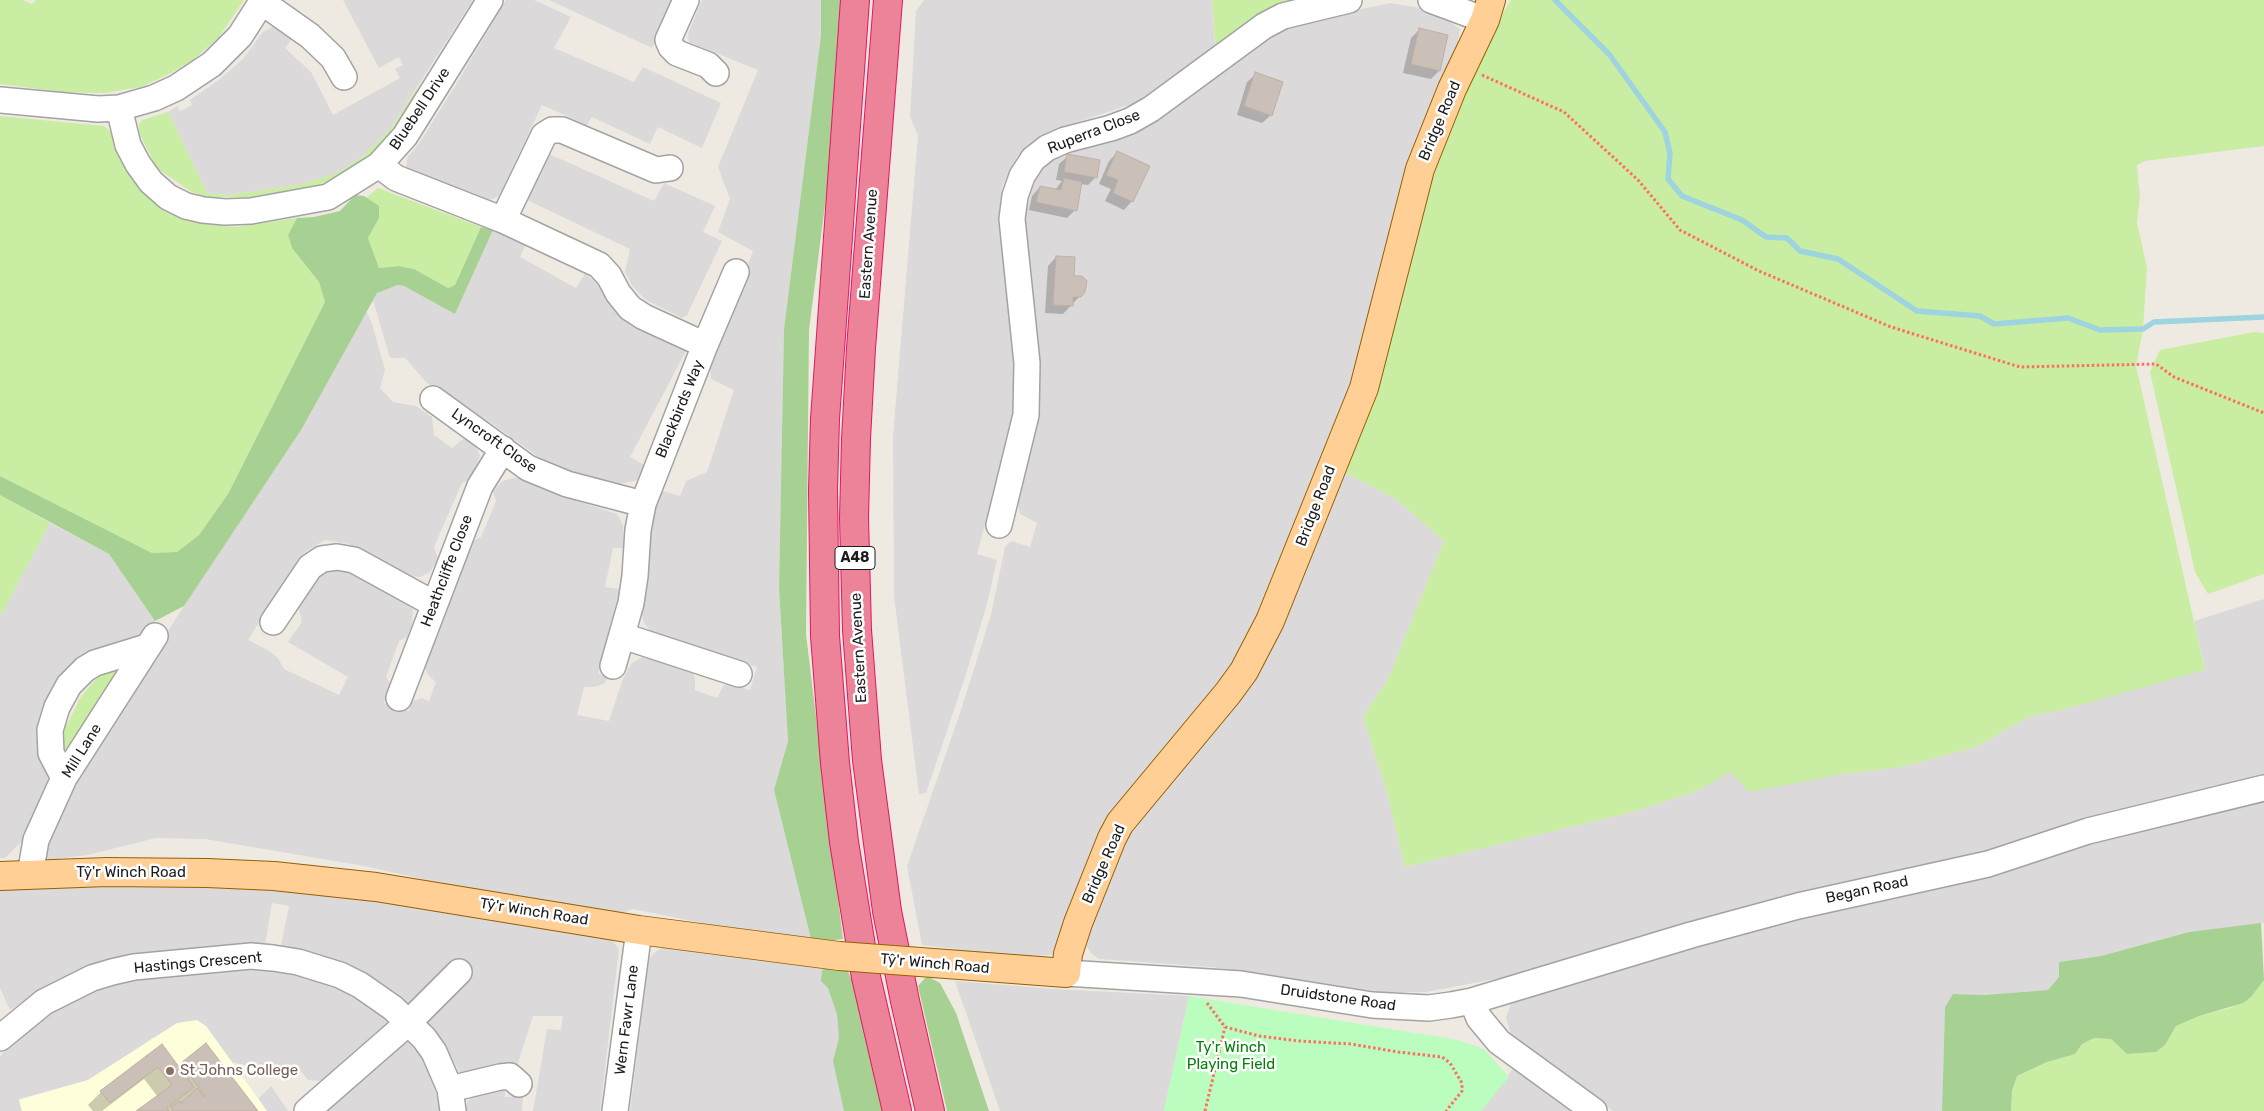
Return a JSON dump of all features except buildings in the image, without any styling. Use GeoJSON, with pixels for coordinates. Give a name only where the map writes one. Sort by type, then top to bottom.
{"type":"FeatureCollection","features":[{"type":"Feature","properties":{"kind":"highway","name":"A48"},"geometry":{"type":"LineString","coordinates":[[856,0],[825,418],[823,490],[825,636],[835,763],[844,842],[866,977],[897,1111]]}},
{"type":"Feature","properties":{"kind":"highway","name":"Eastern Avenue"},"geometry":{"type":"LineString","coordinates":[[888,0],[862,328],[856,439],[854,518],[857,630],[866,751],[886,902],[905,1001],[930,1111]]}},
{"type":"Feature","properties":{"kind":"main road","name":"Bridge Road"},"geometry":{"type":"LineString","coordinates":[[1066,973],[1068,954],[1078,923],[1112,838],[1120,823],[1228,693],[1244,671],[1270,621],[1364,388],[1397,252],[1420,169],[1488,10]]}},
{"type":"Feature","properties":{"kind":"main road","name":"Tŷ'r Winch Road"},"geometry":{"type":"LineString","coordinates":[[0,876],[116,872],[274,876],[376,887],[639,930],[839,956],[1066,973]]}},
{"type":"Feature","properties":{"kind":"street","name":"Bluebell Drive"},"geometry":{"type":"LineString","coordinates":[[119,108],[128,145],[151,182],[168,197],[186,206],[224,212],[251,211],[328,197],[379,165],[405,136],[490,0]]}},
{"type":"Feature","properties":{"kind":"street"},"geometry":{"type":"LineString","coordinates":[[686,0],[668,40],[677,52],[708,65],[716,73]]}},
{"type":"Feature","properties":{"kind":"street","name":"Ruperra Close"},"geometry":{"type":"LineString","coordinates":[[999,525],[1026,414],[1027,363],[1012,219],[1015,196],[1022,176],[1033,159],[1047,148],[1065,140],[1111,128],[1130,121],[1151,109],[1264,26],[1283,16],[1350,0]]}},
{"type":"Feature","properties":{"kind":"street"},"geometry":{"type":"LineString","coordinates":[[1431,0],[1488,10]]}},
{"type":"Feature","properties":{"kind":"street"},"geometry":{"type":"LineString","coordinates":[[0,100],[88,108],[119,108],[154,98],[176,88],[212,64],[240,36],[262,1],[310,36],[333,58],[344,77]]}},
{"type":"Feature","properties":{"kind":"street"},"geometry":{"type":"LineString","coordinates":[[503,220],[544,135],[552,130],[562,130],[656,170],[670,168]]}},
{"type":"Feature","properties":{"kind":"street","name":"Blackbirds Way"},"geometry":{"type":"LineString","coordinates":[[379,165],[396,178],[503,220],[599,265],[609,276],[618,293],[630,308],[644,318],[705,345],[643,504],[638,530],[636,576],[623,636],[613,666]]}},
{"type":"Feature","properties":{"kind":"street"},"geometry":{"type":"LineString","coordinates":[[705,345],[736,272]]}},
{"type":"Feature","properties":{"kind":"street","name":"Lyncroft Close"},"geometry":{"type":"LineString","coordinates":[[433,399],[528,468],[545,476],[593,492],[643,504]]}},
{"type":"Feature","properties":{"kind":"street","name":"Heathcliffe Close"},"geometry":{"type":"LineString","coordinates":[[399,698],[480,486],[503,449]]}},
{"type":"Feature","properties":{"kind":"street"},"geometry":{"type":"LineString","coordinates":[[273,622],[310,567],[322,559],[354,560],[434,604]]}},
{"type":"Feature","properties":{"kind":"street"},"geometry":{"type":"LineString","coordinates":[[623,636],[739,674]]}},
{"type":"Feature","properties":{"kind":"street","name":"Mill Lane"},"geometry":{"type":"LineString","coordinates":[[30,875],[36,840],[64,778],[151,642],[96,663],[85,669],[70,685],[57,707],[50,730],[51,753],[64,778]]}},
{"type":"Feature","properties":{"kind":"street","name":"Began Road"},"geometry":{"type":"LineString","coordinates":[[1472,1001],[1672,941],[1798,906],[1988,864],[2088,831],[2264,788]]}},
{"type":"Feature","properties":{"kind":"street","name":"Wern Fawr Lane"},"geometry":{"type":"LineString","coordinates":[[615,1111],[639,930]]}},
{"type":"Feature","properties":{"kind":"street","name":"Hastings Crescent"},"geometry":{"type":"LineString","coordinates":[[1,1033],[44,1002],[92,978],[134,967],[251,956],[298,962],[340,975],[379,997],[409,1022],[434,1052],[451,1100],[480,1081],[510,1076],[519,1084]]}},
{"type":"Feature","properties":{"kind":"street"},"geometry":{"type":"LineString","coordinates":[[307,1111],[409,1022],[459,972]]}},
{"type":"Feature","properties":{"kind":"street","name":"Druidstone Road"},"geometry":{"type":"LineString","coordinates":[[1066,973],[1241,984],[1372,1005],[1429,1008],[1472,1001]]}},
{"type":"Feature","properties":{"kind":"street"},"geometry":{"type":"LineString","coordinates":[[1472,1001],[1479,1018],[1499,1042],[1594,1111]]}},
{"type":"Feature","properties":{"kind":"path"},"geometry":{"type":"LineString","coordinates":[[1463,67],[1564,112],[1638,180],[1680,230],[1759,271],[1891,327],[2020,367],[2156,364],[2174,377],[2264,413]]}},
{"type":"Feature","properties":{"kind":"path"},"geometry":{"type":"LineString","coordinates":[[1203,998],[1226,1027],[1259,1036],[1299,1041],[1352,1044],[1442,1057],[1450,1062],[1462,1083],[1462,1092],[1446,1111]]}},
{"type":"Feature","properties":{"kind":"path"},"geometry":{"type":"LineString","coordinates":[[1205,1111],[1226,1027]]}},
{"type":"Feature","properties":{"kind":"shaded area"},"geometry":{"type":"Polygon","coordinates":[[[343,0],[473,0],[390,129],[362,157],[335,174],[299,185],[228,195],[207,193],[168,112],[177,106],[180,111],[192,105],[190,100],[220,79],[243,59],[263,32],[272,27],[280,27],[293,37],[285,48],[311,72],[333,115],[400,78],[395,69],[403,65],[399,57],[379,68],[343,0]]]}},
{"type":"Feature","properties":{"kind":"shaded area"},"geometry":{"type":"Polygon","coordinates":[[[506,0],[534,0],[571,17],[554,48],[634,82],[643,67],[721,103],[702,148],[658,127],[650,144],[592,117],[587,125],[542,105],[499,196],[490,200],[406,168],[407,158],[420,142],[457,83],[506,0]]]}},
{"type":"Feature","properties":{"kind":"shaded area"},"geometry":{"type":"Polygon","coordinates":[[[549,0],[673,0],[652,48],[549,0]]]}},
{"type":"Feature","properties":{"kind":"shaded area"},"geometry":{"type":"Polygon","coordinates":[[[702,0],[821,0],[821,35],[784,329],[779,588],[788,741],[774,790],[811,939],[745,932],[633,909],[618,914],[520,901],[364,866],[205,839],[156,838],[87,855],[50,860],[44,855],[41,846],[85,761],[302,421],[365,308],[372,324],[385,370],[380,388],[393,402],[416,406],[432,417],[434,435],[452,448],[463,439],[472,440],[480,455],[472,480],[462,483],[434,547],[438,559],[430,572],[420,577],[406,576],[349,544],[325,540],[305,552],[248,640],[268,650],[278,658],[284,669],[339,695],[348,677],[288,642],[302,622],[297,600],[317,574],[333,567],[347,569],[413,609],[412,624],[407,637],[399,641],[386,677],[391,684],[384,703],[409,711],[412,701],[422,698],[429,701],[436,682],[428,675],[424,665],[473,541],[481,537],[496,501],[493,492],[502,481],[525,478],[556,494],[617,514],[623,525],[624,548],[613,548],[605,587],[620,589],[598,674],[608,677],[604,684],[584,687],[577,715],[609,721],[622,681],[631,664],[642,657],[692,671],[695,679],[695,690],[717,698],[724,685],[733,685],[750,690],[757,667],[653,634],[644,623],[642,614],[653,517],[659,490],[680,496],[686,481],[707,472],[734,390],[711,379],[710,361],[753,251],[718,232],[730,199],[718,167],[758,70],[689,42],[688,34],[702,0]]]}},
{"type":"Feature","properties":{"kind":"shaded area"},"geometry":{"type":"Polygon","coordinates":[[[924,0],[1212,0],[1215,46],[1135,103],[1074,123],[1039,138],[1017,156],[1002,187],[998,220],[1017,375],[1012,426],[977,554],[997,560],[987,604],[967,671],[926,793],[919,794],[894,596],[893,436],[918,135],[910,117],[916,11],[924,0]]]}},
{"type":"Feature","properties":{"kind":"shaded area"},"geometry":{"type":"Polygon","coordinates":[[[1390,3],[1433,10],[1460,29],[1457,45],[1419,150],[1358,388],[1300,532],[1224,688],[1176,743],[1054,955],[973,957],[955,949],[922,945],[907,866],[960,713],[991,615],[1005,547],[1011,541],[1030,547],[1037,523],[1020,514],[1018,505],[1038,417],[1040,378],[1027,253],[1026,213],[1032,189],[1039,173],[1053,158],[1121,138],[1149,125],[1275,33],[1296,23],[1390,3]]]}},
{"type":"Feature","properties":{"kind":"shaded area"},"geometry":{"type":"Polygon","coordinates":[[[547,153],[654,201],[664,183],[715,206],[703,232],[722,241],[687,315],[682,318],[646,300],[633,287],[625,272],[630,249],[527,200],[547,153]]]}},
{"type":"Feature","properties":{"kind":"shaded area"},"geometry":{"type":"Polygon","coordinates":[[[493,230],[526,244],[520,257],[576,288],[585,274],[594,281],[622,319],[686,351],[630,457],[648,467],[640,480],[619,484],[578,475],[540,458],[494,425],[427,383],[405,358],[390,358],[373,300],[377,293],[398,285],[404,286],[455,314],[493,230]]]}},
{"type":"Feature","properties":{"kind":"shaded area"},"geometry":{"type":"Polygon","coordinates":[[[1340,470],[1396,499],[1444,541],[1388,679],[1363,717],[1388,796],[1405,867],[1632,812],[1697,791],[1731,771],[1843,774],[1901,767],[1976,747],[2028,717],[2073,707],[2205,669],[2194,621],[2264,599],[2264,781],[1996,855],[1670,932],[1511,976],[1426,992],[1382,992],[1212,967],[1099,959],[1087,947],[1088,934],[1111,856],[1204,736],[1340,470]]]}},
{"type":"Feature","properties":{"kind":"shaded area"},"geometry":{"type":"Polygon","coordinates":[[[50,523],[109,554],[155,621],[154,625],[132,640],[97,650],[43,748],[48,780],[47,795],[41,796],[22,841],[5,858],[0,858],[0,617],[50,523]]]}},
{"type":"Feature","properties":{"kind":"shaded area"},"geometry":{"type":"Polygon","coordinates":[[[2264,794],[2264,923],[2189,932],[2101,956],[2059,962],[2059,977],[2048,990],[1984,995],[1953,994],[1945,1007],[1942,1111],[1613,1111],[1512,1038],[1506,1017],[1513,998],[1745,929],[2264,794]]]}},
{"type":"Feature","properties":{"kind":"shaded area"},"geometry":{"type":"Polygon","coordinates":[[[138,885],[309,892],[609,936],[619,949],[600,1111],[533,1111],[547,1029],[561,1030],[563,1016],[533,1016],[517,1066],[460,1073],[450,1054],[420,1022],[411,1006],[394,991],[354,969],[326,957],[281,946],[289,906],[272,903],[265,945],[179,950],[122,958],[78,970],[38,991],[10,1010],[0,988],[0,890],[138,885]]]}},
{"type":"Feature","properties":{"kind":"shaded area"},"geometry":{"type":"Polygon","coordinates":[[[664,947],[835,967],[857,1111],[630,1111],[649,959],[655,952],[664,947]]]}},
{"type":"Feature","properties":{"kind":"shaded area"},"geometry":{"type":"Polygon","coordinates":[[[254,969],[302,976],[340,990],[366,1004],[394,1025],[324,1081],[308,1080],[295,1064],[281,1074],[232,1062],[206,1026],[152,1038],[88,1080],[19,1099],[22,1111],[0,1111],[0,1057],[5,1050],[42,1018],[87,992],[144,979],[254,969]]]}},
{"type":"Feature","properties":{"kind":"shaded area"},"geometry":{"type":"Polygon","coordinates":[[[955,981],[1055,989],[1189,996],[1164,1111],[1000,1111],[955,981]]]}},
{"type":"Feature","properties":{"kind":"shaded area","name":"St Johns College"},"geometry":{"type":"Polygon","coordinates":[[[197,1020],[206,1026],[267,1111],[22,1111],[19,1100],[88,1080],[177,1023],[197,1020]]]}},
{"type":"Feature","properties":{"kind":"shaded area"},"geometry":{"type":"Polygon","coordinates":[[[404,1036],[416,1048],[426,1068],[440,1104],[439,1111],[314,1111],[404,1036]]]}},
{"type":"Feature","properties":{"kind":"shaded area"},"geometry":{"type":"Polygon","coordinates":[[[1516,1065],[1580,1111],[1481,1111],[1516,1065]]]}},
{"type":"Feature","properties":{"kind":"shaded area"},"geometry":{"type":"Polygon","coordinates":[[[271,1086],[288,1111],[267,1111],[258,1099],[271,1086]]]}},
{"type":"Feature","properties":{"kind":"shaded area"},"geometry":{"type":"Polygon","coordinates":[[[505,1087],[505,1097],[523,1096],[522,1111],[466,1111],[467,1102],[476,1092],[505,1087]]]}},
{"type":"Feature","properties":{"kind":"green space"},"geometry":{"type":"Polygon","coordinates":[[[0,0],[22,0],[32,4],[36,0],[244,0],[219,37],[193,60],[141,87],[104,93],[62,92],[0,84],[0,0]]]}},
{"type":"Feature","properties":{"kind":"green space"},"geometry":{"type":"Polygon","coordinates":[[[821,0],[841,0],[830,166],[809,330],[806,634],[843,939],[828,941],[811,939],[774,790],[788,741],[779,588],[784,329],[821,35],[821,0]]]}},
{"type":"Feature","properties":{"kind":"green space"},"geometry":{"type":"Polygon","coordinates":[[[1212,0],[1308,0],[1216,52],[1212,0]]]}},
{"type":"Feature","properties":{"kind":"green space"},"geometry":{"type":"Polygon","coordinates":[[[1511,0],[2264,0],[2264,146],[2145,161],[2137,165],[2140,196],[2137,223],[2147,268],[2143,329],[2136,366],[2205,670],[2073,707],[2028,717],[1976,747],[1901,767],[1843,774],[1749,792],[1730,772],[1697,791],[1632,812],[1405,867],[1388,796],[1363,717],[1388,679],[1444,541],[1396,499],[1340,470],[1430,157],[1491,33],[1511,0]]]}},
{"type":"Feature","properties":{"kind":"green space"},"geometry":{"type":"Polygon","coordinates":[[[425,80],[387,137],[367,160],[332,180],[311,187],[249,197],[205,197],[190,191],[157,168],[140,135],[139,125],[142,120],[168,112],[207,193],[228,195],[299,185],[335,174],[362,157],[390,129],[416,90],[425,80]]]}},
{"type":"Feature","properties":{"kind":"green space"},"geometry":{"type":"Polygon","coordinates":[[[0,116],[104,126],[110,131],[121,159],[138,188],[161,209],[183,218],[204,224],[236,227],[297,218],[288,235],[292,248],[319,282],[325,302],[228,494],[199,535],[177,552],[152,553],[0,476],[0,116]]]}},
{"type":"Feature","properties":{"kind":"green space"},"geometry":{"type":"Polygon","coordinates":[[[378,188],[481,227],[455,285],[448,288],[414,269],[399,266],[379,268],[368,238],[379,218],[366,198],[378,188]]]}},
{"type":"Feature","properties":{"kind":"green space"},"geometry":{"type":"Polygon","coordinates":[[[355,195],[364,196],[379,206],[379,218],[368,238],[379,268],[399,266],[414,269],[448,288],[455,285],[481,227],[493,230],[455,314],[404,286],[398,285],[377,293],[301,430],[184,606],[155,621],[109,554],[0,495],[0,476],[152,553],[177,552],[199,535],[228,494],[325,302],[319,282],[292,248],[288,235],[297,218],[314,217],[340,211],[355,195]]]}},
{"type":"Feature","properties":{"kind":"green space"},"geometry":{"type":"Polygon","coordinates":[[[2254,332],[2264,333],[2264,574],[2208,594],[2195,572],[2150,372],[2160,350],[2254,332]]]}},
{"type":"Feature","properties":{"kind":"green space"},"geometry":{"type":"Polygon","coordinates":[[[0,495],[50,523],[0,617],[0,495]]]}},
{"type":"Feature","properties":{"kind":"green space"},"geometry":{"type":"Polygon","coordinates":[[[122,665],[74,754],[60,756],[58,723],[67,725],[80,698],[100,674],[122,665]]]}},
{"type":"Feature","properties":{"kind":"green space"},"geometry":{"type":"Polygon","coordinates":[[[2261,923],[2264,980],[2251,997],[2243,1003],[2199,1016],[2176,1026],[2165,1045],[2156,1052],[2127,1054],[2111,1039],[2094,1038],[2082,1044],[2075,1054],[2047,1062],[2017,1076],[2012,1091],[2011,1111],[1942,1111],[1945,1007],[1953,994],[1984,995],[2048,990],[2059,977],[2059,962],[2101,956],[2189,932],[2261,923]]]}},
{"type":"Feature","properties":{"kind":"green space"},"geometry":{"type":"Polygon","coordinates":[[[828,963],[845,965],[856,989],[882,1111],[844,1111],[833,1061],[839,1038],[837,1014],[828,988],[821,981],[822,971],[828,963]]]}},
{"type":"Feature","properties":{"kind":"green space"},"geometry":{"type":"Polygon","coordinates":[[[927,976],[940,983],[956,1013],[989,1111],[947,1111],[918,986],[927,976]]]}},
{"type":"Feature","properties":{"kind":"green space"},"geometry":{"type":"Polygon","coordinates":[[[2264,980],[2264,1111],[2011,1111],[2012,1091],[2017,1076],[2047,1062],[2075,1054],[2082,1044],[2094,1038],[2111,1039],[2127,1054],[2156,1052],[2165,1045],[2176,1026],[2199,1016],[2230,1008],[2251,997],[2264,980]]]}},
{"type":"Feature","properties":{"kind":"green space","name":"Ty'r Winch Playing Field"},"geometry":{"type":"Polygon","coordinates":[[[1189,996],[1458,1040],[1484,1049],[1509,1077],[1481,1111],[1164,1111],[1189,996]]]}},
{"type":"Feature","properties":{"kind":"waterway"},"geometry":{"type":"LineString","coordinates":[[1555,0],[1609,54],[1665,132],[1670,153],[1668,179],[1682,196],[1742,220],[1766,237],[1787,238],[1800,251],[1838,259],[1917,311],[1980,316],[1994,324],[2068,318],[2100,330],[2143,329],[2154,322],[2264,317]]}},
{"type":"Feature","properties":{"kind":"place","name":"St Johns College"},"geometry":{"type":"Point","coordinates":[170,1071]}}]}
